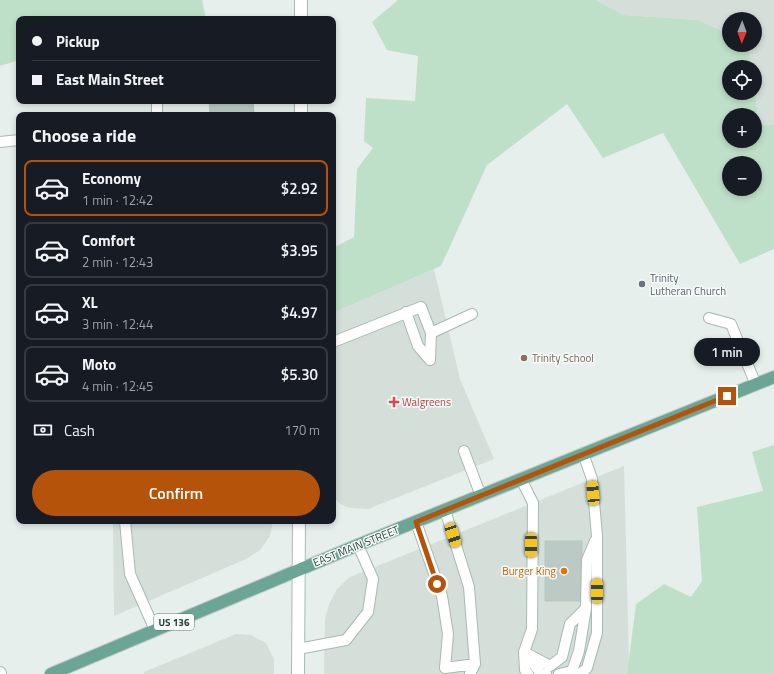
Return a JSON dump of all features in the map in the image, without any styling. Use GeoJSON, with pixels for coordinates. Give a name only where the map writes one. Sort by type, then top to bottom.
{"type":"FeatureCollection","features":[{"type":"Feature","properties":{"kind":"main road","name":"EAST MAIN STREET"},"geometry":{"type":"LineString","coordinates":[[51,674],[358,545],[774,377]]}},
{"type":"Feature","properties":{"kind":"street"},"geometry":{"type":"LineString","coordinates":[[301,0],[301,16]]}},
{"type":"Feature","properties":{"kind":"street"},"geometry":{"type":"LineString","coordinates":[[298,674],[299,524]]}},
{"type":"Feature","properties":{"kind":"lane"},"geometry":{"type":"LineString","coordinates":[[0,142],[16,140]]}},
{"type":"Feature","properties":{"kind":"lane"},"geometry":{"type":"LineString","coordinates":[[336,341],[406,312],[420,307],[431,333],[430,360],[418,346],[406,312]]}},
{"type":"Feature","properties":{"kind":"lane"},"geometry":{"type":"LineString","coordinates":[[431,333],[472,314]]}},
{"type":"Feature","properties":{"kind":"lane"},"geometry":{"type":"LineString","coordinates":[[709,318],[731,324],[756,385]]}},
{"type":"Feature","properties":{"kind":"lane"},"geometry":{"type":"LineString","coordinates":[[464,451],[481,496]]}},
{"type":"Feature","properties":{"kind":"lane"},"geometry":{"type":"LineString","coordinates":[[580,674],[587,668],[598,633],[597,536],[592,479],[584,454]]}},
{"type":"Feature","properties":{"kind":"lane"},"geometry":{"type":"LineString","coordinates":[[521,479],[533,503],[532,630],[524,652],[525,670],[528,674]]}},
{"type":"Feature","properties":{"kind":"lane"},"geometry":{"type":"LineString","coordinates":[[445,510],[469,587],[474,664],[470,674]]}},
{"type":"Feature","properties":{"kind":"lane"},"geometry":{"type":"LineString","coordinates":[[416,522],[442,596],[448,634],[445,668],[474,664]]}},
{"type":"Feature","properties":{"kind":"lane"},"geometry":{"type":"LineString","coordinates":[[125,524],[130,574],[155,630]]}},
{"type":"Feature","properties":{"kind":"lane"},"geometry":{"type":"LineString","coordinates":[[559,674],[572,670],[579,651],[586,608],[587,560],[597,536]]}},
{"type":"Feature","properties":{"kind":"lane"},"geometry":{"type":"LineString","coordinates":[[298,649],[346,640],[368,612],[373,579],[358,545]]}},
{"type":"Feature","properties":{"kind":"lane"},"geometry":{"type":"LineString","coordinates":[[524,652],[550,666],[562,657],[570,624],[586,608]]}},
{"type":"Feature","properties":{"kind":"lane"},"geometry":{"type":"LineString","coordinates":[[524,652],[541,674],[546,674]]}},
{"type":"Feature","properties":{"kind":"shaded area"},"geometry":{"type":"Polygon","coordinates":[[[596,0],[774,0],[774,125],[762,124],[762,108],[757,108],[756,100],[762,100],[762,60],[750,60],[749,52],[762,52],[762,12],[722,12],[722,31],[698,20],[624,15],[596,0]]]}},
{"type":"Feature","properties":{"kind":"shaded area"},"geometry":{"type":"Polygon","coordinates":[[[434,269],[460,379],[494,459],[368,509],[350,508],[340,504],[336,499],[336,312],[434,269]]]}},
{"type":"Feature","properties":{"kind":"shaded area"},"geometry":{"type":"Polygon","coordinates":[[[624,466],[629,661],[627,674],[324,674],[325,619],[329,604],[337,589],[350,577],[624,466]]]}},
{"type":"Feature","properties":{"kind":"shaded area"},"geometry":{"type":"Polygon","coordinates":[[[113,524],[272,524],[270,536],[260,550],[246,559],[114,616],[113,524]]]}},
{"type":"Feature","properties":{"kind":"shaded area"},"geometry":{"type":"Polygon","coordinates":[[[236,634],[251,635],[266,643],[274,659],[274,674],[144,674],[144,672],[236,634]]]}},
{"type":"Feature","properties":{"kind":"green space"},"geometry":{"type":"Polygon","coordinates":[[[0,0],[202,0],[205,16],[16,16],[16,61],[0,66],[0,0]]]}},
{"type":"Feature","properties":{"kind":"green space"},"geometry":{"type":"Polygon","coordinates":[[[398,0],[596,0],[624,15],[698,20],[722,31],[722,52],[749,52],[750,60],[722,60],[722,100],[756,100],[757,108],[722,108],[722,148],[762,148],[762,124],[774,125],[774,249],[740,264],[663,133],[603,158],[567,104],[487,165],[441,266],[336,312],[336,246],[354,237],[357,169],[373,148],[364,141],[366,98],[415,101],[418,56],[387,50],[372,22],[398,0]]]}},
{"type":"Feature","properties":{"kind":"green space"},"geometry":{"type":"Polygon","coordinates":[[[774,445],[774,674],[627,674],[636,604],[664,584],[691,597],[702,581],[697,507],[763,491],[752,452],[774,445]]]}},
{"type":"Feature","properties":{"kind":"building"},"geometry":{"type":"Polygon","coordinates":[[[209,104],[253,104],[254,112],[210,112],[209,104]]]}},
{"type":"Feature","properties":{"kind":"building","name":"Burger King"},"geometry":{"type":"Polygon","coordinates":[[[545,541],[582,541],[582,601],[545,601],[545,541]]]}},
{"type":"Feature","properties":{"kind":"place","name":"Trinity Lutheran Church"},"geometry":{"type":"Point","coordinates":[642,284]}},
{"type":"Feature","properties":{"kind":"place","name":"Trinity School"},"geometry":{"type":"Point","coordinates":[524,358]}},
{"type":"Feature","properties":{"kind":"place","name":"Walgreens"},"geometry":{"type":"Point","coordinates":[394,402]}},
{"type":"Feature","properties":{"kind":"place","name":"Burger King"},"geometry":{"type":"Point","coordinates":[564,571]}},
{"type":"Feature","properties":{"kind":"route"},"geometry":{"type":"LineString","coordinates":[[437,584],[416,522],[727,396]]}}]}
